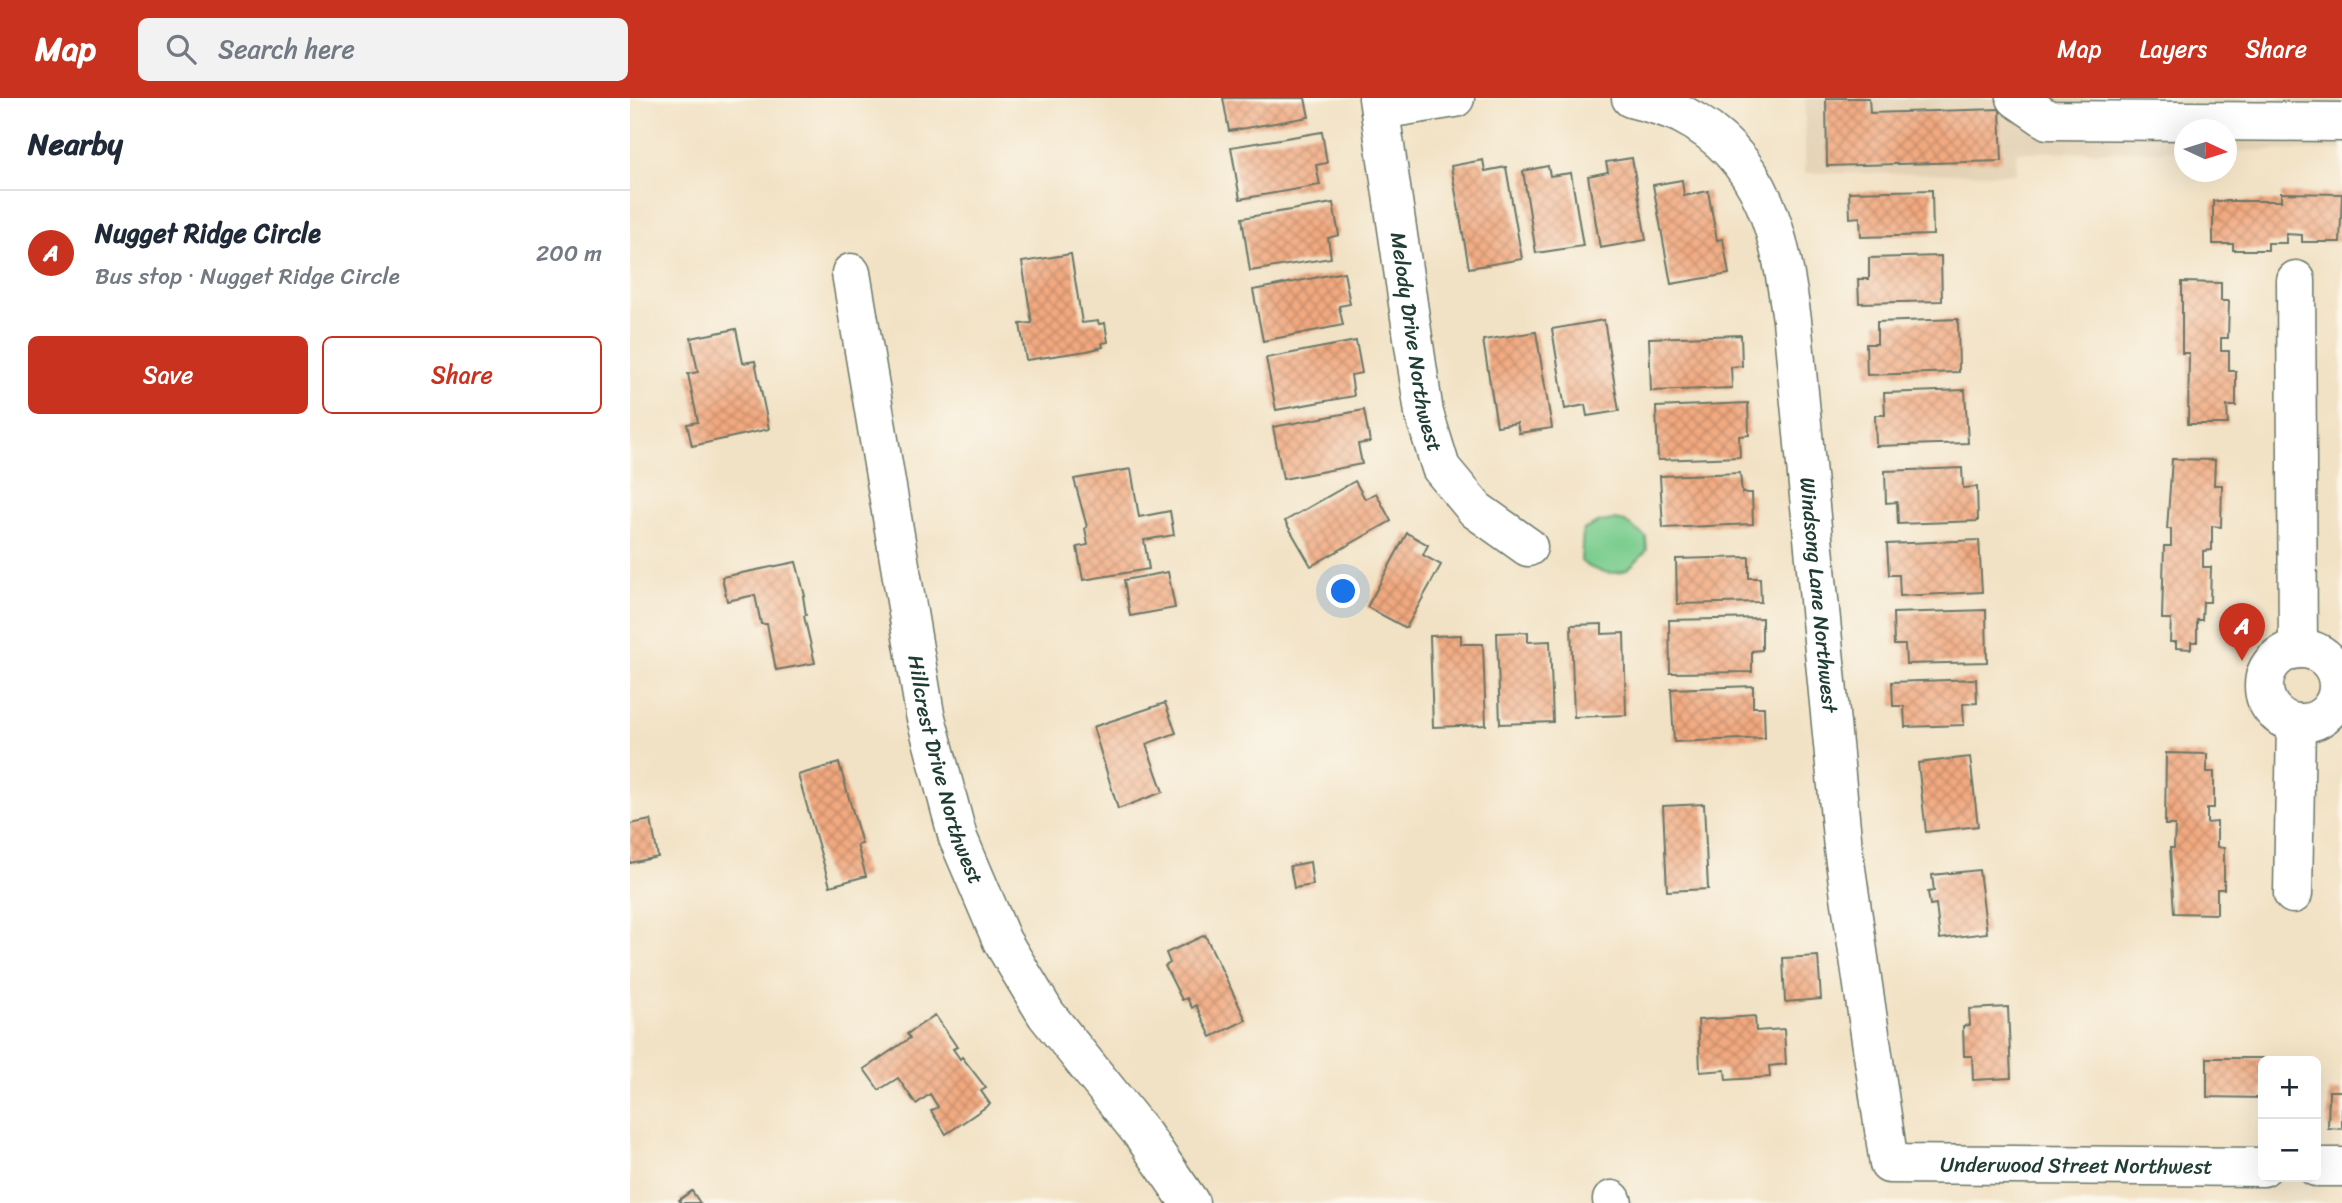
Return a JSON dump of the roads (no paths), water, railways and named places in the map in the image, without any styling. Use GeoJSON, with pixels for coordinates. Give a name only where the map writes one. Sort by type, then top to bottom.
{"type":"FeatureCollection","features":[{"type":"Feature","properties":{"kind":"street"},"geometry":{"type":"LineString","coordinates":[[1379,104],[1455,98]]}},
{"type":"Feature","properties":{"kind":"street","name":"Windsong Lane Northwest"},"geometry":{"type":"LineString","coordinates":[[1631,98],[1682,114],[1723,141],[1758,187],[1782,247],[1792,320],[1843,848],[1889,1164]]}},
{"type":"Feature","properties":{"kind":"street"},"geometry":{"type":"LineString","coordinates":[[2016,98],[2048,120],[2342,122]]}},
{"type":"Feature","properties":{"kind":"street","name":"Melody Drive Northwest"},"geometry":{"type":"LineString","coordinates":[[1379,104],[1424,413],[1441,468],[1476,510],[1528,547]]}},
{"type":"Feature","properties":{"kind":"street","name":"Hillcrest Drive Northwest"},"geometry":{"type":"LineString","coordinates":[[851,273],[925,714],[958,838],[1003,941],[1046,1014],[1143,1135],[1190,1203]]}},
{"type":"Feature","properties":{"kind":"street"},"geometry":{"type":"LineString","coordinates":[[2296,280],[2298,649]]}},
{"type":"Feature","properties":{"kind":"street"},"geometry":{"type":"LineString","coordinates":[[2298,649],[2322,655],[2337,674],[2340,686],[2330,709],[2308,722],[2296,723],[2284,719],[2268,702],[2265,679],[2276,658],[2298,649]]}},
{"type":"Feature","properties":{"kind":"street"},"geometry":{"type":"LineString","coordinates":[[2293,894],[2296,723]]}},
{"type":"Feature","properties":{"kind":"street","name":"Underwood Street Northwest"},"geometry":{"type":"LineString","coordinates":[[1889,1164],[2258,1167]]}},
{"type":"Feature","properties":{"kind":"street"},"geometry":{"type":"LineString","coordinates":[[2321,1167],[2342,1167]]}},
{"type":"Feature","properties":{"kind":"place","name":"Nugget Ridge Circle"},"geometry":{"type":"Point","coordinates":[2242,661]}}]}
